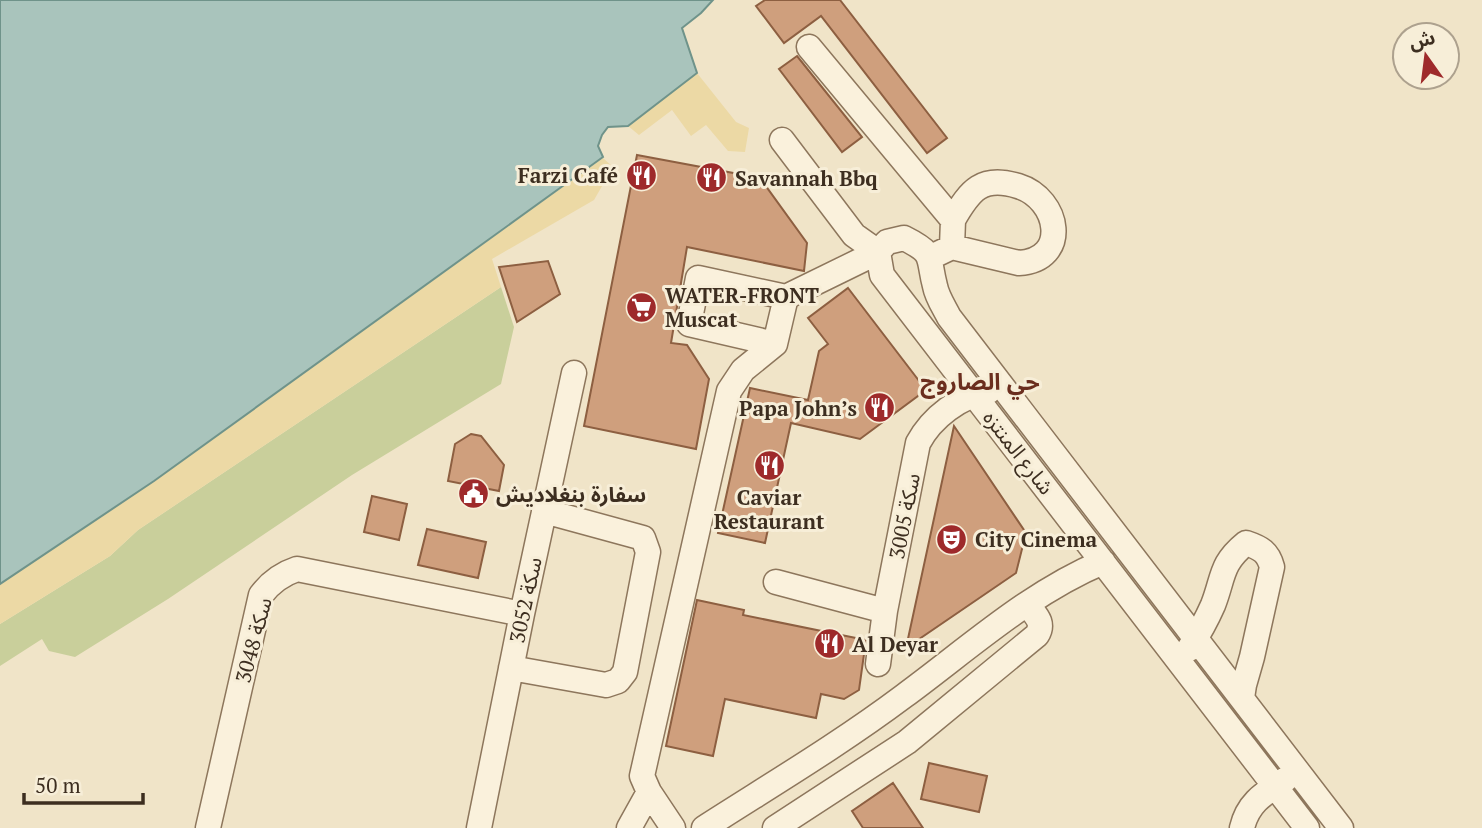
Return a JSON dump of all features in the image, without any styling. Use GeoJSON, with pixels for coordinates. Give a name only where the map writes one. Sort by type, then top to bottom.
{"type":"FeatureCollection","features":[{"type":"Feature","properties":{"kind":"street"},"geometry":{"type":"LineString","coordinates":[[809,47],[953,220]]}},
{"type":"Feature","properties":{"kind":"street"},"geometry":{"type":"LineString","coordinates":[[782,140],[854,235],[878,252]]}},
{"type":"Feature","properties":{"kind":"street"},"geometry":{"type":"LineString","coordinates":[[775,344],[689,324],[698,278],[786,297],[878,252],[887,242],[904,238],[941,252],[1030,263],[1038,259],[1054,238],[1054,225],[1049,210],[1032,191],[998,181],[981,186],[965,198],[941,252]]}},
{"type":"Feature","properties":{"kind":"street","name":"شارع المنتزه"},"geometry":{"type":"LineString","coordinates":[[878,252],[882,275],[1307,828]]}},
{"type":"Feature","properties":{"kind":"street","name":"شارع المنتزه"},"geometry":{"type":"LineString","coordinates":[[941,252],[935,288],[949,317],[1341,828]]}},
{"type":"Feature","properties":{"kind":"street"},"geometry":{"type":"LineString","coordinates":[[673,828],[649,792],[642,776],[729,391],[743,370],[775,344],[786,297]]}},
{"type":"Feature","properties":{"kind":"street","name":"سكة 3052"},"geometry":{"type":"LineString","coordinates":[[479,828],[574,373]]}},
{"type":"Feature","properties":{"kind":"street"},"geometry":{"type":"LineString","coordinates":[[973,394],[1003,388]]}},
{"type":"Feature","properties":{"kind":"street","name":"سكة 3005"},"geometry":{"type":"LineString","coordinates":[[878,664],[885,611],[918,443],[927,427],[940,415],[973,394]]}},
{"type":"Feature","properties":{"kind":"street"},"geometry":{"type":"LineString","coordinates":[[1023,458],[1044,442]]}},
{"type":"Feature","properties":{"kind":"street"},"geometry":{"type":"LineString","coordinates":[[511,668],[606,685],[618,681],[625,672],[648,552],[643,538],[544,511]]}},
{"type":"Feature","properties":{"kind":"street"},"geometry":{"type":"LineString","coordinates":[[1183,666],[1187,652],[1197,639],[1213,605],[1225,564],[1246,543],[1260,547],[1269,555],[1272,567],[1242,698]]}},
{"type":"Feature","properties":{"kind":"street"},"geometry":{"type":"LineString","coordinates":[[704,828],[903,697],[1027,604],[1077,572],[1103,562]]}},
{"type":"Feature","properties":{"kind":"street","name":"سكة 3048"},"geometry":{"type":"LineString","coordinates":[[208,828],[261,595],[268,586],[288,572],[297,569],[522,614]]}},
{"type":"Feature","properties":{"kind":"street"},"geometry":{"type":"LineString","coordinates":[[776,582],[885,611]]}},
{"type":"Feature","properties":{"kind":"street"},"geometry":{"type":"LineString","coordinates":[[775,828],[906,742],[1037,635],[1041,622],[1027,604]]}},
{"type":"Feature","properties":{"kind":"street"},"geometry":{"type":"LineString","coordinates":[[903,697],[926,726]]}},
{"type":"Feature","properties":{"kind":"street"},"geometry":{"type":"LineString","coordinates":[[1242,828],[1245,813],[1254,801],[1299,771]]}},
{"type":"Feature","properties":{"kind":"street"},"geometry":{"type":"LineString","coordinates":[[629,828],[649,792]]}},
{"type":"Feature","properties":{"kind":"green space"},"geometry":{"type":"Polygon","coordinates":[[[501,287],[514,327],[501,384],[352,475],[168,599],[75,657],[49,651],[42,639],[0,666],[0,624],[110,556],[138,530],[501,287]]]}},
{"type":"Feature","properties":{"kind":"sand"},"geometry":{"type":"Polygon","coordinates":[[[697,73],[736,122],[749,128],[745,152],[728,151],[706,125],[691,136],[672,110],[639,135],[628,126],[697,73]]]}},
{"type":"Feature","properties":{"kind":"sand"},"geometry":{"type":"Polygon","coordinates":[[[603,158],[613,167],[594,200],[492,259],[501,287],[138,530],[110,556],[0,624],[0,584],[154,481],[603,158]]]}},
{"type":"Feature","properties":{"kind":"water"},"geometry":{"type":"Polygon","coordinates":[[[0,0],[713,0],[682,28],[697,73],[628,126],[608,127],[598,146],[603,157],[154,481],[0,584],[0,0]]]}},
{"type":"Feature","properties":{"kind":"building"},"geometry":{"type":"Polygon","coordinates":[[[765,0],[840,0],[947,138],[927,153],[821,16],[784,43],[756,6],[765,0]]]}},
{"type":"Feature","properties":{"kind":"building"},"geometry":{"type":"Polygon","coordinates":[[[797,56],[862,137],[842,152],[779,69],[797,56]]]}},
{"type":"Feature","properties":{"kind":"building","name":"WATER-FRONT Muscat"},"geometry":{"type":"Polygon","coordinates":[[[637,155],[760,178],[807,243],[804,271],[687,247],[671,343],[687,345],[709,379],[696,449],[584,426],[637,155]]]}},
{"type":"Feature","properties":{"kind":"building"},"geometry":{"type":"Polygon","coordinates":[[[548,261],[560,294],[517,322],[499,267],[548,261]]]}},
{"type":"Feature","properties":{"kind":"building"},"geometry":{"type":"Polygon","coordinates":[[[848,288],[926,390],[860,439],[791,423],[765,543],[718,533],[750,388],[808,400],[819,351],[828,344],[808,318],[848,288]]]}},
{"type":"Feature","properties":{"kind":"building"},"geometry":{"type":"Polygon","coordinates":[[[954,426],[1026,533],[1016,573],[906,648],[954,426]]]}},
{"type":"Feature","properties":{"kind":"building"},"geometry":{"type":"Polygon","coordinates":[[[471,434],[481,436],[504,465],[499,491],[448,481],[455,444],[471,434]]]}},
{"type":"Feature","properties":{"kind":"building"},"geometry":{"type":"Polygon","coordinates":[[[372,496],[407,504],[399,540],[364,532],[372,496]]]}},
{"type":"Feature","properties":{"kind":"building"},"geometry":{"type":"Polygon","coordinates":[[[427,529],[486,542],[478,578],[418,565],[427,529]]]}},
{"type":"Feature","properties":{"kind":"building"},"geometry":{"type":"Polygon","coordinates":[[[697,600],[744,610],[743,615],[866,640],[859,690],[844,699],[821,694],[816,718],[725,699],[713,756],[666,746],[697,600]]]}},
{"type":"Feature","properties":{"kind":"building"},"geometry":{"type":"Polygon","coordinates":[[[929,763],[987,776],[979,812],[921,799],[929,763]]]}},
{"type":"Feature","properties":{"kind":"building"},"geometry":{"type":"Polygon","coordinates":[[[893,783],[923,828],[863,828],[852,811],[893,783]]]}},
{"type":"Feature","properties":{"kind":"place","name":"Farzi Café"},"geometry":{"type":"Point","coordinates":[641,175]}},
{"type":"Feature","properties":{"kind":"place","name":"Savannah Bbq"},"geometry":{"type":"Point","coordinates":[712,178]}},
{"type":"Feature","properties":{"kind":"place","name":"WATER-FRONT Muscat"},"geometry":{"type":"Point","coordinates":[642,307]}},
{"type":"Feature","properties":{"kind":"place","name":"Papa John’s"},"geometry":{"type":"Point","coordinates":[880,408]}},
{"type":"Feature","properties":{"kind":"place","name":"Caviar Restaurant"},"geometry":{"type":"Point","coordinates":[769,465]}},
{"type":"Feature","properties":{"kind":"place","name":"سفارة بنغلاديش"},"geometry":{"type":"Point","coordinates":[473,494]}},
{"type":"Feature","properties":{"kind":"place","name":"City Cinema"},"geometry":{"type":"Point","coordinates":[952,539]}},
{"type":"Feature","properties":{"kind":"place","name":"Al Deyar"},"geometry":{"type":"Point","coordinates":[829,644]}},
{"type":"Feature","properties":{"kind":"district","name":"حي الصاروج"},"geometry":{"type":"Point","coordinates":[980,381]}}]}
